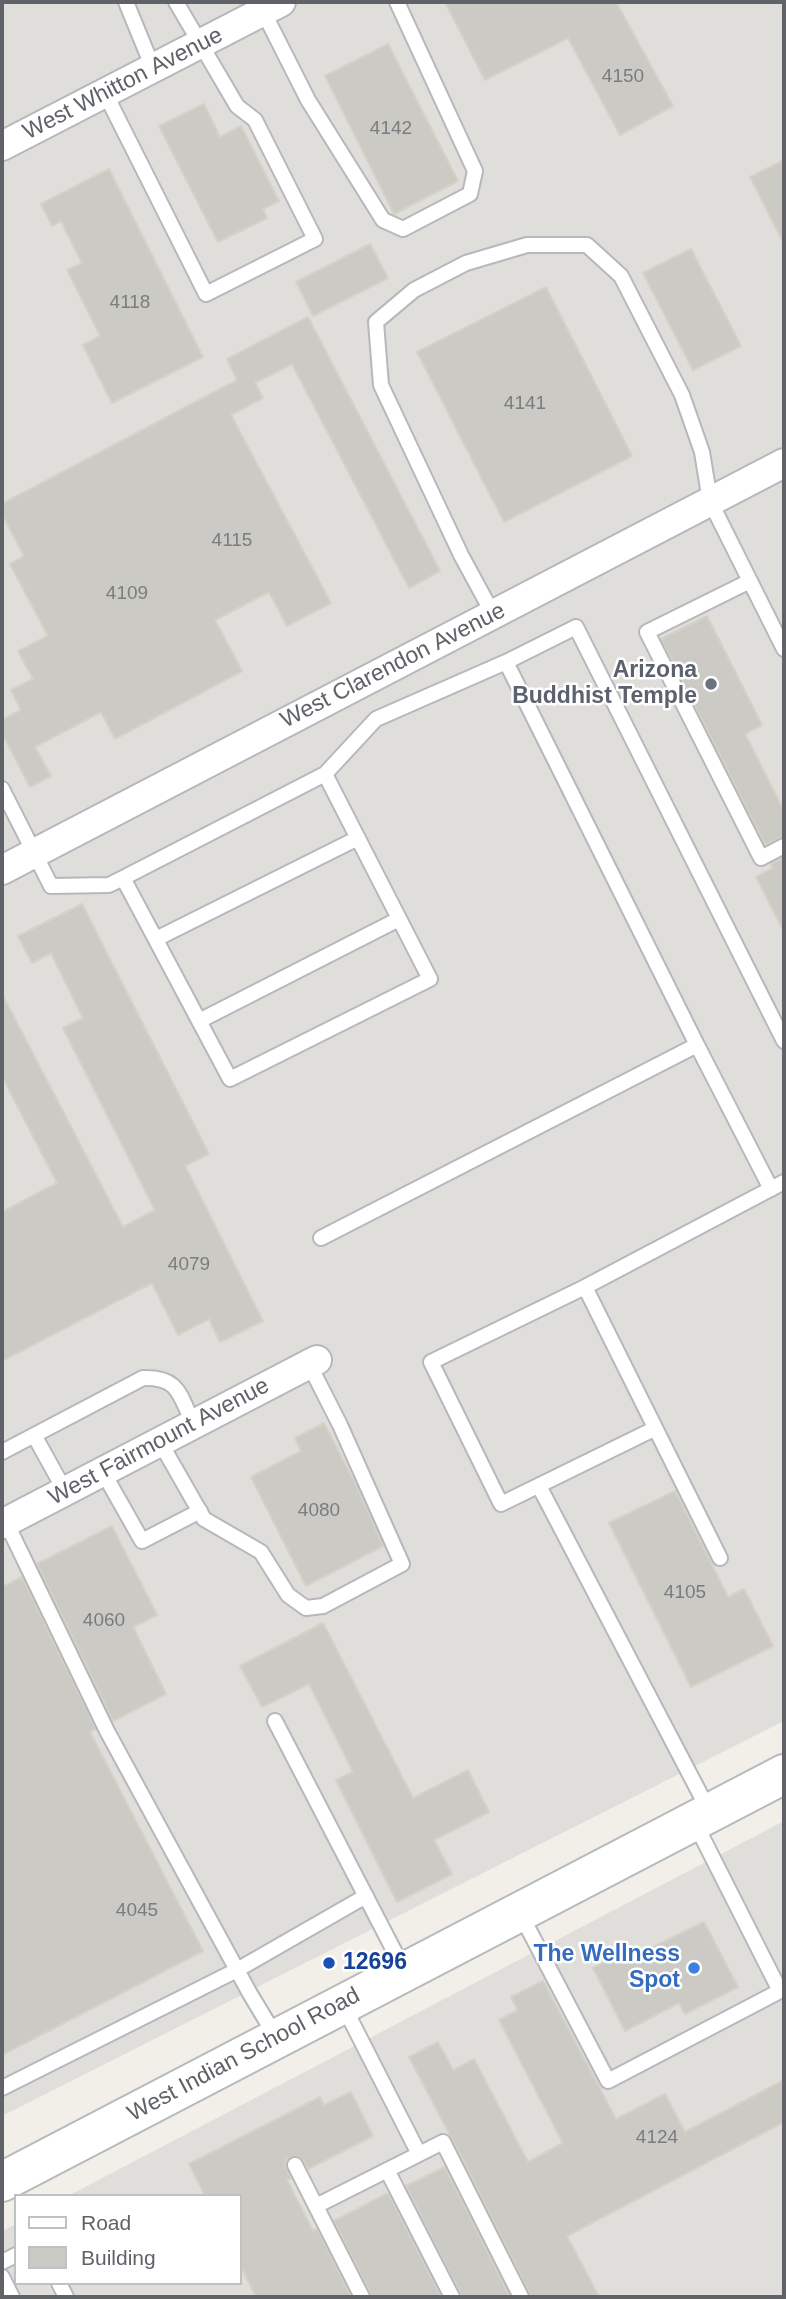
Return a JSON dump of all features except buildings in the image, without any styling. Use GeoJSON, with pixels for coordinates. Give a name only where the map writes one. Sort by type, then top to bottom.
{"type":"FeatureCollection","features":[{"type":"Feature","properties":{"kind":"main road","name":"West Indian School Road"},"geometry":{"type":"LineString","coordinates":[[6,2183],[277,2038],[784,1774]]}},
{"type":"Feature","properties":{"kind":"street","name":"West Whitton Avenue"},"geometry":{"type":"LineString","coordinates":[[2,146],[272,6]]}},
{"type":"Feature","properties":{"kind":"street","name":"West Clarendon Avenue"},"geometry":{"type":"LineString","coordinates":[[2,870],[784,463]]}},
{"type":"Feature","properties":{"kind":"street","name":"West Fairmount Avenue"},"geometry":{"type":"LineString","coordinates":[[4,1523],[313,1362]]}},
{"type":"Feature","properties":{"kind":"lane"},"geometry":{"type":"LineString","coordinates":[[126,2],[153,68]]}},
{"type":"Feature","properties":{"kind":"lane"},"geometry":{"type":"LineString","coordinates":[[105,93],[206,294],[315,239],[255,120],[237,106],[176,2]]}},
{"type":"Feature","properties":{"kind":"lane"},"geometry":{"type":"LineString","coordinates":[[272,6],[309,100],[383,220],[403,229],[470,194],[475,171],[397,2]]}},
{"type":"Feature","properties":{"kind":"lane"},"geometry":{"type":"LineString","coordinates":[[493,614],[461,555],[381,384],[376,322],[414,290],[466,263],[527,245],[587,245],[621,276],[682,395],[702,452],[710,501],[784,649]]}},
{"type":"Feature","properties":{"kind":"lane"},"geometry":{"type":"LineString","coordinates":[[750,581],[647,632],[761,858],[784,846]]}},
{"type":"Feature","properties":{"kind":"lane"},"geometry":{"type":"LineString","coordinates":[[2,789],[51,886],[109,885],[326,774],[376,719],[506,662],[576,627],[784,1041]]}},
{"type":"Feature","properties":{"kind":"lane"},"geometry":{"type":"LineString","coordinates":[[506,662],[697,1045],[778,1186],[585,1287],[431,1362],[501,1504],[654,1429]]}},
{"type":"Feature","properties":{"kind":"lane"},"geometry":{"type":"LineString","coordinates":[[123,878],[230,1079],[430,979],[326,774]]}},
{"type":"Feature","properties":{"kind":"lane"},"geometry":{"type":"LineString","coordinates":[[156,939],[358,838]]}},
{"type":"Feature","properties":{"kind":"lane"},"geometry":{"type":"LineString","coordinates":[[200,1021],[399,919]]}},
{"type":"Feature","properties":{"kind":"lane"},"geometry":{"type":"LineString","coordinates":[[321,1238],[697,1045]]}},
{"type":"Feature","properties":{"kind":"lane"},"geometry":{"type":"LineString","coordinates":[[585,1287],[720,1558]]}},
{"type":"Feature","properties":{"kind":"lane"},"geometry":{"type":"LineString","coordinates":[[160,1441],[204,1519],[261,1552],[289,1595],[306,1608],[323,1606],[402,1564],[313,1362]]}},
{"type":"Feature","properties":{"kind":"lane"},"geometry":{"type":"LineString","coordinates":[[2,1452],[144,1378],[160,1378],[173,1383],[194,1424]]}},
{"type":"Feature","properties":{"kind":"lane"},"geometry":{"type":"LineString","coordinates":[[34,1435],[65,1492]]}},
{"type":"Feature","properties":{"kind":"lane"},"geometry":{"type":"LineString","coordinates":[[103,1472],[142,1541],[200,1511]]}},
{"type":"Feature","properties":{"kind":"lane"},"geometry":{"type":"LineString","coordinates":[[519,1912],[608,2081],[780,1991],[702,1817],[540,1486]]}},
{"type":"Feature","properties":{"kind":"lane"},"geometry":{"type":"LineString","coordinates":[[4,1523],[107,1731],[277,2038]]}},
{"type":"Feature","properties":{"kind":"lane"},"geometry":{"type":"LineString","coordinates":[[275,1721],[405,1971]]}},
{"type":"Feature","properties":{"kind":"lane"},"geometry":{"type":"LineString","coordinates":[[2,2088],[237,1970],[366,1896]]}},
{"type":"Feature","properties":{"kind":"lane"},"geometry":{"type":"LineString","coordinates":[[343,2004],[419,2154]]}},
{"type":"Feature","properties":{"kind":"lane"},"geometry":{"type":"LineString","coordinates":[[316,2206],[443,2142],[521,2297]]}},
{"type":"Feature","properties":{"kind":"lane"},"geometry":{"type":"LineString","coordinates":[[295,2165],[362,2297]]}},
{"type":"Feature","properties":{"kind":"lane"},"geometry":{"type":"LineString","coordinates":[[387,2170],[452,2297]]}},
{"type":"Feature","properties":{"kind":"lane"},"geometry":{"type":"LineString","coordinates":[[2,2277],[12,2297]]}},
{"type":"Feature","properties":{"kind":"shaded area"},"geometry":{"type":"Polygon","coordinates":[[[2,2],[784,2],[784,1721],[2,2116],[2,2]]]}},
{"type":"Feature","properties":{"kind":"shaded area"},"geometry":{"type":"Polygon","coordinates":[[[784,1821],[784,2297],[2,2297],[2,2231],[14,2225],[14,2285],[242,2285],[242,2194],[72,2194],[784,1821]]]}},
{"type":"Feature","properties":{"kind":"place","name":"Arizona Buddhist Temple"},"geometry":{"type":"Point","coordinates":[711,684]}},
{"type":"Feature","properties":{"kind":"place","name":"12696"},"geometry":{"type":"Point","coordinates":[329,1963]}},
{"type":"Feature","properties":{"kind":"place","name":"The Wellness Spot"},"geometry":{"type":"Point","coordinates":[694,1968]}}]}
